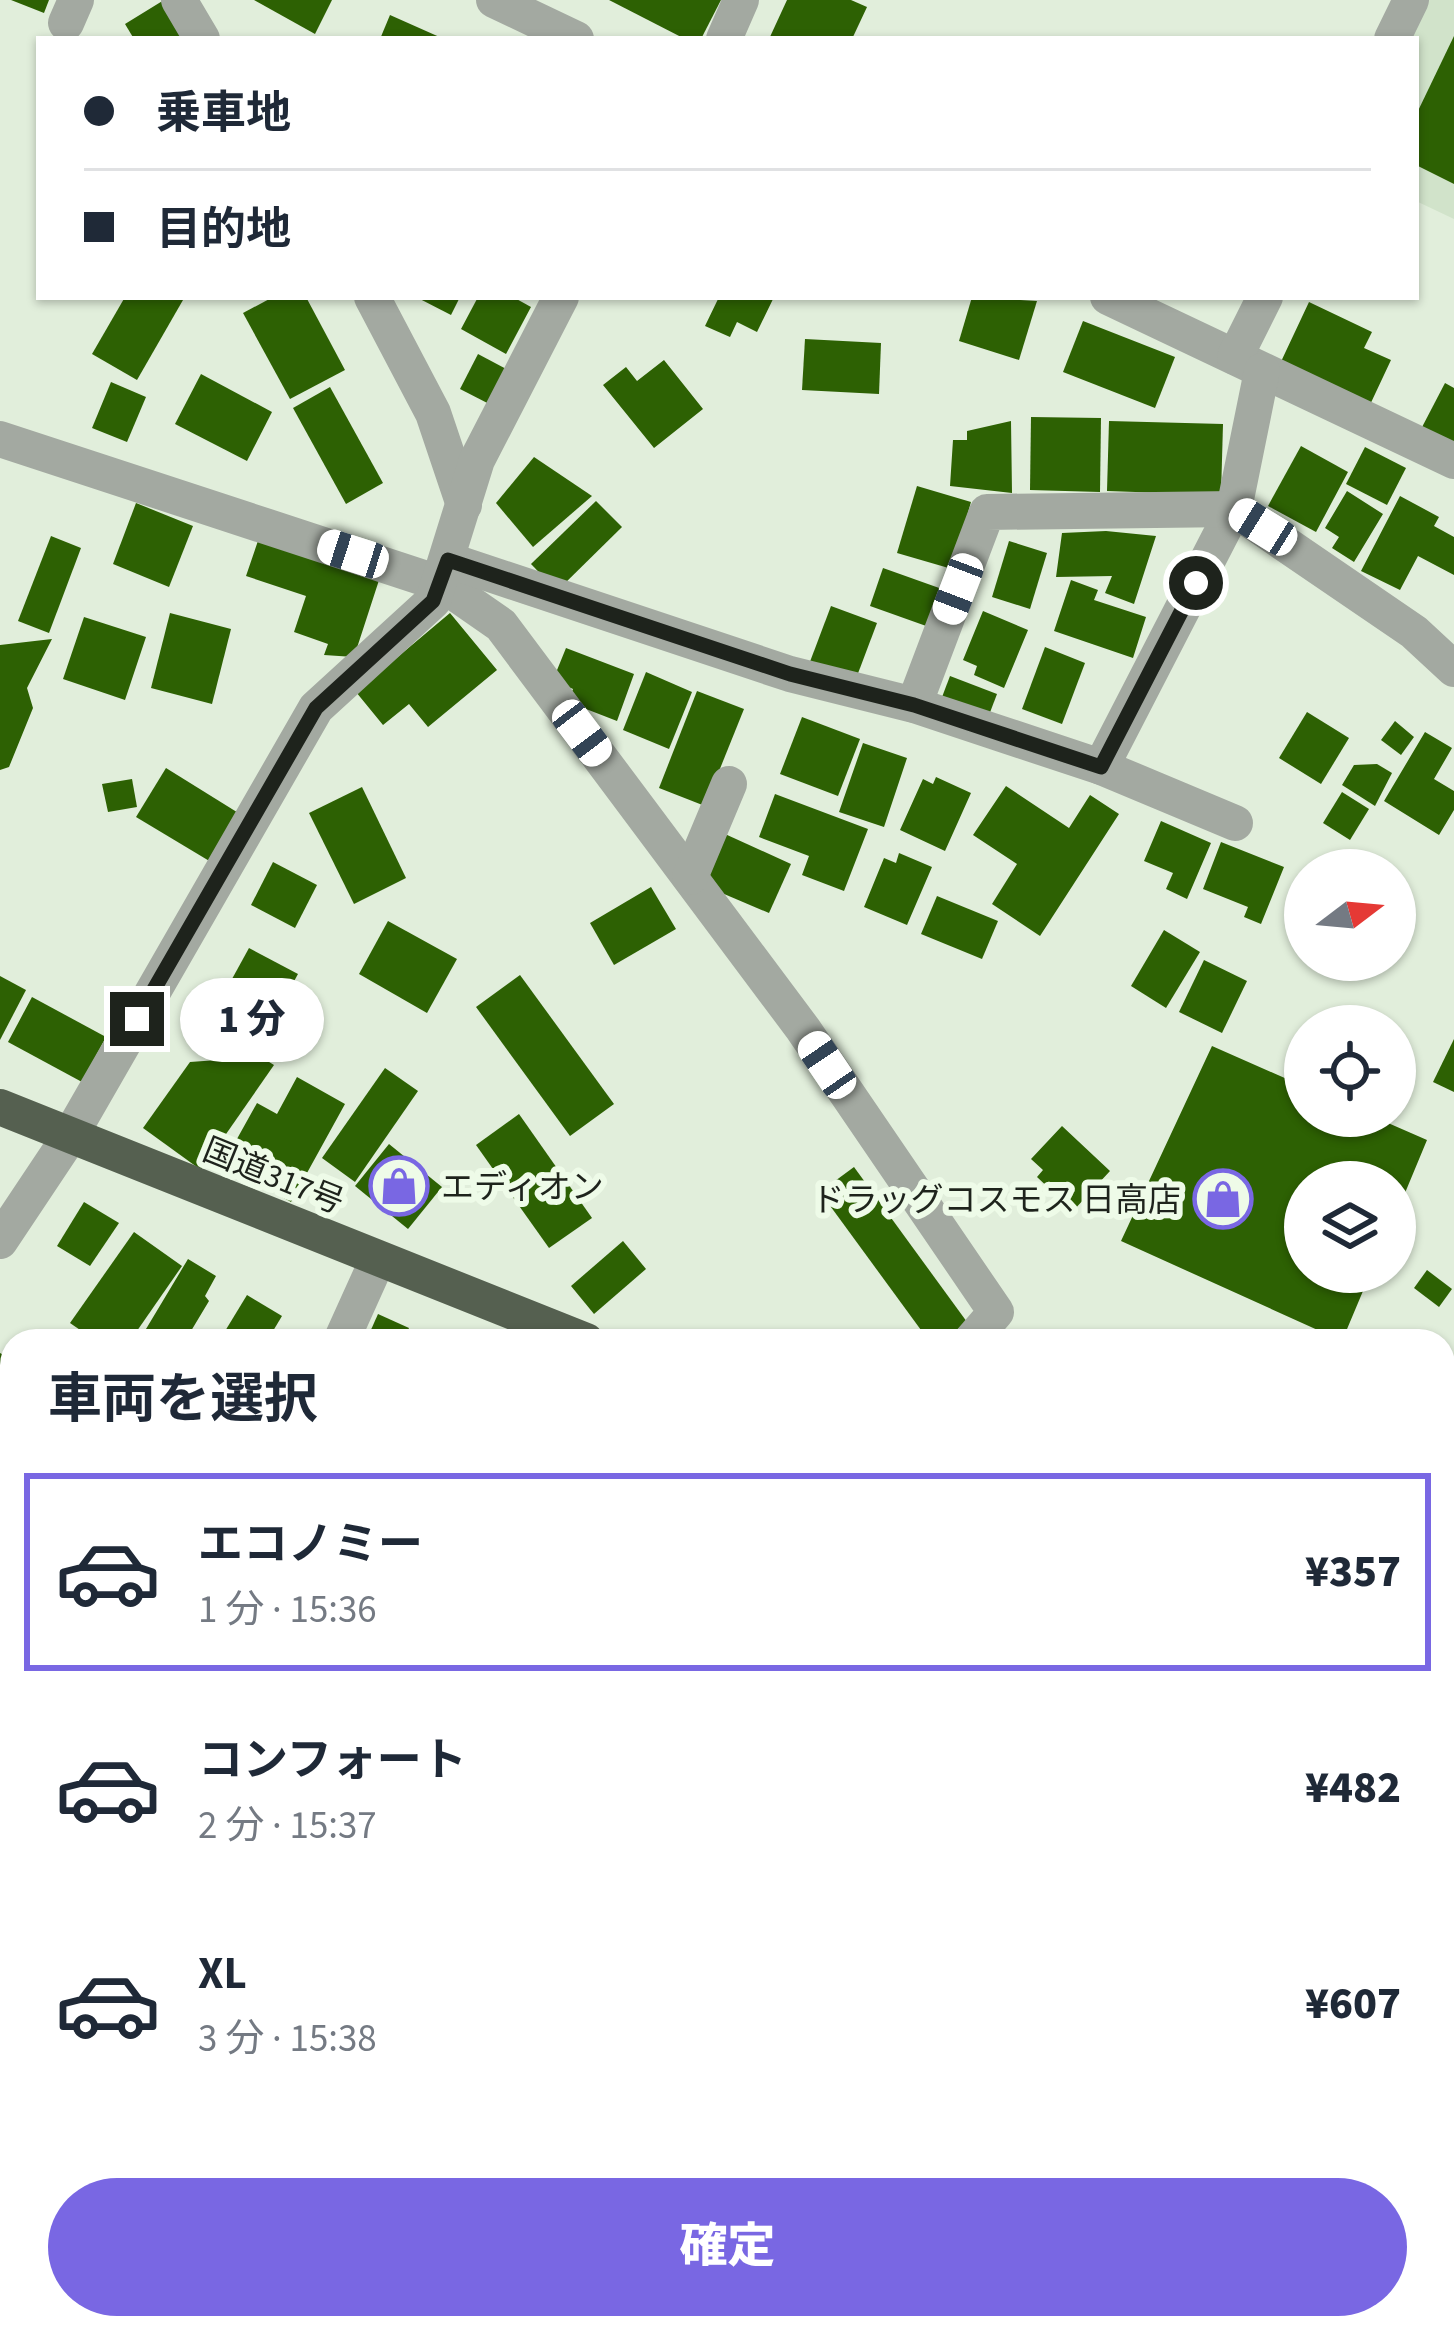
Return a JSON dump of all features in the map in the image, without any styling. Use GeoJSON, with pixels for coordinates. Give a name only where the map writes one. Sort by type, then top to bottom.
{"type":"FeatureCollection","features":[{"type":"Feature","properties":{"kind":"highway","name":"国道317号"},"geometry":{"type":"LineString","coordinates":[[0,1107],[556,1329]]}},
{"type":"Feature","properties":{"kind":"street"},"geometry":{"type":"LineString","coordinates":[[179,0],[200,36]]}},
{"type":"Feature","properties":{"kind":"street"},"geometry":{"type":"LineString","coordinates":[[494,0],[570,36]]}},
{"type":"Feature","properties":{"kind":"street"},"geometry":{"type":"LineString","coordinates":[[725,36],[741,0]]}},
{"type":"Feature","properties":{"kind":"street"},"geometry":{"type":"LineString","coordinates":[[1394,36],[1412,0]]}},
{"type":"Feature","properties":{"kind":"street"},"geometry":{"type":"LineString","coordinates":[[374,300],[433,413],[464,505]]}},
{"type":"Feature","properties":{"kind":"street"},"geometry":{"type":"LineString","coordinates":[[0,1240],[70,1136],[316,708],[433,601],[477,460],[559,300]]}},
{"type":"Feature","properties":{"kind":"street"},"geometry":{"type":"LineString","coordinates":[[1114,300],[1454,460]]}},
{"type":"Feature","properties":{"kind":"street"},"geometry":{"type":"LineString","coordinates":[[1101,767],[1234,509],[1248,364],[1264,300]]}},
{"type":"Feature","properties":{"kind":"street"},"geometry":{"type":"LineString","coordinates":[[0,439],[790,674],[914,705],[1101,767],[1235,824]]}},
{"type":"Feature","properties":{"kind":"street"},"geometry":{"type":"LineString","coordinates":[[914,705],[987,512],[1234,509],[1414,632],[1454,669]]}},
{"type":"Feature","properties":{"kind":"street"},"geometry":{"type":"LineString","coordinates":[[445,572],[501,625],[803,1029],[996,1312],[981,1329]]}},
{"type":"Feature","properties":{"kind":"street"},"geometry":{"type":"LineString","coordinates":[[690,877],[729,784]]}},
{"type":"Feature","properties":{"kind":"street"},"geometry":{"type":"LineString","coordinates":[[346,1329],[378,1259]]}},
{"type":"Feature","properties":{"kind":"shaded area"},"geometry":{"type":"Polygon","coordinates":[[[1420,0],[1454,0],[1454,219],[1419,202],[1419,36],[1402,36],[1420,0]]]}},
{"type":"Feature","properties":{"kind":"building"},"geometry":{"type":"Polygon","coordinates":[[[11,0],[49,0],[44,13],[11,0]]]}},
{"type":"Feature","properties":{"kind":"building"},"geometry":{"type":"Polygon","coordinates":[[[164,0],[189,36],[132,36],[125,24],[164,0]]]}},
{"type":"Feature","properties":{"kind":"building"},"geometry":{"type":"Polygon","coordinates":[[[254,0],[332,0],[315,34],[254,0]]]}},
{"type":"Feature","properties":{"kind":"building"},"geometry":{"type":"Polygon","coordinates":[[[609,0],[721,0],[703,36],[679,36],[609,0]]]}},
{"type":"Feature","properties":{"kind":"building"},"geometry":{"type":"Polygon","coordinates":[[[787,0],[851,0],[867,7],[853,36],[770,36],[787,0]]]}},
{"type":"Feature","properties":{"kind":"building"},"geometry":{"type":"Polygon","coordinates":[[[390,15],[437,36],[381,36],[390,15]]]}},
{"type":"Feature","properties":{"kind":"building"},"geometry":{"type":"Polygon","coordinates":[[[1454,36],[1454,184],[1419,166],[1419,109],[1454,36]]]}},
{"type":"Feature","properties":{"kind":"building"},"geometry":{"type":"Polygon","coordinates":[[[123,300],[183,300],[137,380],[92,354],[123,300]]]}},
{"type":"Feature","properties":{"kind":"building"},"geometry":{"type":"Polygon","coordinates":[[[267,300],[308,300],[345,370],[290,399],[243,313],[267,300]]]}},
{"type":"Feature","properties":{"kind":"building"},"geometry":{"type":"Polygon","coordinates":[[[422,300],[458,300],[451,315],[422,300]]]}},
{"type":"Feature","properties":{"kind":"building"},"geometry":{"type":"Polygon","coordinates":[[[476,300],[518,300],[531,307],[506,354],[461,329],[476,300]]]}},
{"type":"Feature","properties":{"kind":"building"},"geometry":{"type":"Polygon","coordinates":[[[718,300],[773,300],[757,332],[737,322],[730,337],[705,326],[718,300]]]}},
{"type":"Feature","properties":{"kind":"building"},"geometry":{"type":"Polygon","coordinates":[[[971,300],[1037,301],[1019,360],[959,341],[971,300]]]}},
{"type":"Feature","properties":{"kind":"building"},"geometry":{"type":"Polygon","coordinates":[[[1309,302],[1372,332],[1364,348],[1391,360],[1368,409],[1278,368],[1309,302]]]}},
{"type":"Feature","properties":{"kind":"building"},"geometry":{"type":"Polygon","coordinates":[[[1083,321],[1175,357],[1155,408],[1063,372],[1083,321]]]}},
{"type":"Feature","properties":{"kind":"building"},"geometry":{"type":"Polygon","coordinates":[[[805,339],[881,343],[879,394],[802,390],[805,339]]]}},
{"type":"Feature","properties":{"kind":"building"},"geometry":{"type":"Polygon","coordinates":[[[478,354],[514,373],[497,408],[460,389],[478,354]]]}},
{"type":"Feature","properties":{"kind":"building"},"geometry":{"type":"Polygon","coordinates":[[[664,360],[703,409],[654,448],[603,385],[626,367],[637,381],[664,360]]]}},
{"type":"Feature","properties":{"kind":"building"},"geometry":{"type":"Polygon","coordinates":[[[201,374],[272,412],[247,461],[175,424],[201,374]]]}},
{"type":"Feature","properties":{"kind":"building"},"geometry":{"type":"Polygon","coordinates":[[[111,382],[146,397],[127,442],[92,428],[111,382]]]}},
{"type":"Feature","properties":{"kind":"building"},"geometry":{"type":"Polygon","coordinates":[[[1445,383],[1454,388],[1454,448],[1420,431],[1445,383]]]}},
{"type":"Feature","properties":{"kind":"building"},"geometry":{"type":"Polygon","coordinates":[[[330,387],[383,483],[346,504],[293,408],[330,387]]]}},
{"type":"Feature","properties":{"kind":"building"},"geometry":{"type":"Polygon","coordinates":[[[1031,417],[1101,418],[1100,492],[1030,490],[1031,417]]]}},
{"type":"Feature","properties":{"kind":"building"},"geometry":{"type":"Polygon","coordinates":[[[1011,421],[1012,493],[950,486],[953,440],[967,440],[967,431],[1011,421]]]}},
{"type":"Feature","properties":{"kind":"building"},"geometry":{"type":"Polygon","coordinates":[[[1109,421],[1223,424],[1221,495],[1107,491],[1109,421]]]}},
{"type":"Feature","properties":{"kind":"building"},"geometry":{"type":"Polygon","coordinates":[[[1301,446],[1348,472],[1316,532],[1268,506],[1301,446]]]}},
{"type":"Feature","properties":{"kind":"building"},"geometry":{"type":"Polygon","coordinates":[[[1365,447],[1406,468],[1387,505],[1346,484],[1365,447]]]}},
{"type":"Feature","properties":{"kind":"building"},"geometry":{"type":"Polygon","coordinates":[[[534,457],[592,496],[533,547],[496,503],[534,457]]]}},
{"type":"Feature","properties":{"kind":"building"},"geometry":{"type":"Polygon","coordinates":[[[917,486],[971,502],[952,569],[897,553],[917,486]]]}},
{"type":"Feature","properties":{"kind":"building"},"geometry":{"type":"Polygon","coordinates":[[[1347,491],[1383,514],[1354,562],[1332,548],[1339,537],[1325,528],[1347,491]]]}},
{"type":"Feature","properties":{"kind":"building"},"geometry":{"type":"Polygon","coordinates":[[[1400,496],[1439,517],[1434,526],[1454,537],[1454,575],[1418,556],[1400,590],[1361,571],[1400,496]]]}},
{"type":"Feature","properties":{"kind":"building"},"geometry":{"type":"Polygon","coordinates":[[[596,501],[622,527],[557,591],[531,564],[596,501]]]}},
{"type":"Feature","properties":{"kind":"building"},"geometry":{"type":"Polygon","coordinates":[[[136,503],[193,526],[169,587],[113,564],[136,503]]]}},
{"type":"Feature","properties":{"kind":"building"},"geometry":{"type":"Polygon","coordinates":[[[261,532],[381,574],[354,657],[324,655],[328,644],[294,632],[306,596],[246,576],[261,532]]]}},
{"type":"Feature","properties":{"kind":"building"},"geometry":{"type":"Polygon","coordinates":[[[1062,533],[1156,536],[1134,604],[1105,593],[1112,576],[1056,577],[1062,533]]]}},
{"type":"Feature","properties":{"kind":"building"},"geometry":{"type":"Polygon","coordinates":[[[51,536],[81,548],[49,633],[18,621],[51,536]]]}},
{"type":"Feature","properties":{"kind":"building"},"geometry":{"type":"Polygon","coordinates":[[[1009,541],[1047,553],[1030,609],[992,597],[1009,541]]]}},
{"type":"Feature","properties":{"kind":"building"},"geometry":{"type":"Polygon","coordinates":[[[883,568],[942,589],[929,627],[870,606],[883,568]]]}},
{"type":"Feature","properties":{"kind":"building"},"geometry":{"type":"Polygon","coordinates":[[[1071,580],[1098,590],[1094,600],[1146,617],[1133,658],[1054,631],[1071,580]]]}},
{"type":"Feature","properties":{"kind":"building"},"geometry":{"type":"Polygon","coordinates":[[[831,606],[877,623],[854,684],[808,667],[831,606]]]}},
{"type":"Feature","properties":{"kind":"building"},"geometry":{"type":"Polygon","coordinates":[[[983,611],[1028,630],[1004,688],[974,675],[977,666],[963,660],[983,611]]]}},
{"type":"Feature","properties":{"kind":"building"},"geometry":{"type":"Polygon","coordinates":[[[170,613],[231,629],[212,704],[151,688],[170,613]]]}},
{"type":"Feature","properties":{"kind":"building"},"geometry":{"type":"Polygon","coordinates":[[[450,613],[497,670],[428,727],[409,704],[383,725],[356,692],[450,613]]]}},
{"type":"Feature","properties":{"kind":"building"},"geometry":{"type":"Polygon","coordinates":[[[84,617],[146,637],[125,700],[63,679],[84,617]]]}},
{"type":"Feature","properties":{"kind":"building"},"geometry":{"type":"Polygon","coordinates":[[[52,639],[27,688],[33,708],[9,767],[0,770],[0,645],[52,639]]]}},
{"type":"Feature","properties":{"kind":"building"},"geometry":{"type":"Polygon","coordinates":[[[1045,647],[1085,663],[1062,724],[1022,709],[1045,647]]]}},
{"type":"Feature","properties":{"kind":"building"},"geometry":{"type":"Polygon","coordinates":[[[566,648],[634,674],[617,721],[568,702],[573,689],[553,680],[566,648]]]}},
{"type":"Feature","properties":{"kind":"building"},"geometry":{"type":"Polygon","coordinates":[[[646,672],[692,692],[669,749],[623,730],[646,672]]]}},
{"type":"Feature","properties":{"kind":"building"},"geometry":{"type":"Polygon","coordinates":[[[950,676],[997,694],[986,723],[939,705],[950,676]]]}},
{"type":"Feature","properties":{"kind":"building"},"geometry":{"type":"Polygon","coordinates":[[[697,691],[744,709],[705,806],[659,788],[697,691]]]}},
{"type":"Feature","properties":{"kind":"building"},"geometry":{"type":"Polygon","coordinates":[[[1307,712],[1349,738],[1321,784],[1279,758],[1307,712]]]}},
{"type":"Feature","properties":{"kind":"building"},"geometry":{"type":"Polygon","coordinates":[[[802,717],[860,739],[838,796],[780,774],[802,717]]]}},
{"type":"Feature","properties":{"kind":"building"},"geometry":{"type":"Polygon","coordinates":[[[1395,721],[1414,737],[1401,755],[1381,740],[1395,721]]]}},
{"type":"Feature","properties":{"kind":"building"},"geometry":{"type":"Polygon","coordinates":[[[1425,732],[1452,748],[1434,779],[1454,791],[1454,810],[1439,835],[1384,801],[1425,732]]]}},
{"type":"Feature","properties":{"kind":"building"},"geometry":{"type":"Polygon","coordinates":[[[863,743],[907,758],[884,827],[839,812],[863,743]]]}},
{"type":"Feature","properties":{"kind":"building"},"geometry":{"type":"Polygon","coordinates":[[[1377,764],[1392,773],[1375,806],[1342,785],[1354,765],[1377,764]]]}},
{"type":"Feature","properties":{"kind":"building"},"geometry":{"type":"Polygon","coordinates":[[[166,768],[240,814],[211,862],[136,817],[166,768]]]}},
{"type":"Feature","properties":{"kind":"building"},"geometry":{"type":"Polygon","coordinates":[[[936,777],[971,793],[945,851],[900,830],[923,779],[933,784],[936,777]]]}},
{"type":"Feature","properties":{"kind":"building"},"geometry":{"type":"Polygon","coordinates":[[[132,779],[137,807],[108,812],[102,784],[132,779]]]}},
{"type":"Feature","properties":{"kind":"building"},"geometry":{"type":"Polygon","coordinates":[[[1006,786],[1069,828],[1090,795],[1119,814],[1040,936],[992,904],[1017,864],[973,835],[1006,786]]]}},
{"type":"Feature","properties":{"kind":"building"},"geometry":{"type":"Polygon","coordinates":[[[362,787],[406,878],[354,904],[309,813],[362,787]]]}},
{"type":"Feature","properties":{"kind":"building"},"geometry":{"type":"Polygon","coordinates":[[[1342,792],[1369,809],[1350,840],[1323,823],[1342,792]]]}},
{"type":"Feature","properties":{"kind":"building"},"geometry":{"type":"Polygon","coordinates":[[[775,794],[868,829],[844,891],[802,875],[809,856],[759,837],[775,794]]]}},
{"type":"Feature","properties":{"kind":"building"},"geometry":{"type":"Polygon","coordinates":[[[1161,821],[1211,843],[1187,899],[1166,889],[1173,873],[1144,861],[1161,821]]]}},
{"type":"Feature","properties":{"kind":"building"},"geometry":{"type":"Polygon","coordinates":[[[725,834],[791,864],[769,913],[703,885],[725,834]]]}},
{"type":"Feature","properties":{"kind":"building"},"geometry":{"type":"Polygon","coordinates":[[[1221,842],[1284,867],[1261,924],[1244,917],[1248,907],[1203,889],[1221,842]]]}},
{"type":"Feature","properties":{"kind":"building"},"geometry":{"type":"Polygon","coordinates":[[[899,853],[932,867],[907,925],[864,907],[884,858],[896,863],[899,853]]]}},
{"type":"Feature","properties":{"kind":"building"},"geometry":{"type":"Polygon","coordinates":[[[273,862],[317,885],[295,928],[251,905],[273,862]]]}},
{"type":"Feature","properties":{"kind":"building"},"geometry":{"type":"Polygon","coordinates":[[[651,887],[676,929],[614,965],[590,923],[651,887]]]}},
{"type":"Feature","properties":{"kind":"building"},"geometry":{"type":"Polygon","coordinates":[[[937,896],[998,921],[982,959],[921,934],[937,896]]]}},
{"type":"Feature","properties":{"kind":"building"},"geometry":{"type":"Polygon","coordinates":[[[388,921],[457,959],[427,1013],[359,974],[388,921]]]}},
{"type":"Feature","properties":{"kind":"building"},"geometry":{"type":"Polygon","coordinates":[[[1164,930],[1200,952],[1166,1008],[1131,986],[1164,930]]]}},
{"type":"Feature","properties":{"kind":"building"},"geometry":{"type":"Polygon","coordinates":[[[249,948],[298,974],[270,1025],[221,999],[249,948]]]}},
{"type":"Feature","properties":{"kind":"building"},"geometry":{"type":"Polygon","coordinates":[[[1204,960],[1247,981],[1222,1033],[1179,1012],[1204,960]]]}},
{"type":"Feature","properties":{"kind":"building"},"geometry":{"type":"Polygon","coordinates":[[[520,975],[614,1104],[570,1136],[476,1007],[520,975]]]}},
{"type":"Feature","properties":{"kind":"building"},"geometry":{"type":"Polygon","coordinates":[[[0,976],[26,990],[0,1040],[0,976]]]}},
{"type":"Feature","properties":{"kind":"building"},"geometry":{"type":"Polygon","coordinates":[[[32,997],[106,1037],[82,1082],[8,1042],[32,997]]]}},
{"type":"Feature","properties":{"kind":"building"},"geometry":{"type":"Polygon","coordinates":[[[1454,1039],[1454,1092],[1433,1082],[1454,1039]]]}},
{"type":"Feature","properties":{"kind":"building","name":"ドラッグコスモス 日高店"},"geometry":{"type":"Polygon","coordinates":[[[1212,1046],[1284,1078],[1284,1137],[1416,1135],[1427,1140],[1416,1166],[1416,1161],[1284,1161],[1284,1293],[1362,1293],[1347,1329],[1315,1329],[1121,1241],[1212,1046]]]}},
{"type":"Feature","properties":{"kind":"building"},"geometry":{"type":"Polygon","coordinates":[[[261,1057],[274,1065],[201,1170],[143,1128],[190,1062],[261,1057]]]}},
{"type":"Feature","properties":{"kind":"building"},"geometry":{"type":"Polygon","coordinates":[[[385,1068],[418,1091],[355,1182],[322,1158],[385,1068]]]}},
{"type":"Feature","properties":{"kind":"building"},"geometry":{"type":"Polygon","coordinates":[[[297,1077],[345,1104],[291,1202],[223,1164],[257,1103],[277,1114],[297,1077]]]}},
{"type":"Feature","properties":{"kind":"building"},"geometry":{"type":"Polygon","coordinates":[[[519,1114],[592,1218],[549,1248],[476,1145],[519,1114]]]}},
{"type":"Feature","properties":{"kind":"building"},"geometry":{"type":"Polygon","coordinates":[[[1062,1126],[1110,1171],[1073,1211],[1037,1177],[1043,1170],[1031,1159],[1062,1126]]]}},
{"type":"Feature","properties":{"kind":"building","name":"エディオン"},"geometry":{"type":"Polygon","coordinates":[[[389,1144],[442,1187],[408,1229],[355,1186],[389,1144]]]}},
{"type":"Feature","properties":{"kind":"building"},"geometry":{"type":"Polygon","coordinates":[[[854,1167],[967,1322],[958,1329],[920,1329],[820,1192],[854,1167]]]}},
{"type":"Feature","properties":{"kind":"building"},"geometry":{"type":"Polygon","coordinates":[[[84,1202],[119,1223],[90,1266],[57,1246],[84,1202]]]}},
{"type":"Feature","properties":{"kind":"building"},"geometry":{"type":"Polygon","coordinates":[[[134,1232],[182,1266],[138,1329],[79,1329],[70,1323],[134,1232]]]}},
{"type":"Feature","properties":{"kind":"building"},"geometry":{"type":"Polygon","coordinates":[[[623,1241],[646,1269],[594,1314],[571,1286],[623,1241]]]}},
{"type":"Feature","properties":{"kind":"building"},"geometry":{"type":"Polygon","coordinates":[[[188,1259],[216,1276],[205,1296],[209,1301],[192,1329],[146,1329],[188,1259]]]}},
{"type":"Feature","properties":{"kind":"building"},"geometry":{"type":"Polygon","coordinates":[[[1427,1270],[1452,1289],[1439,1307],[1416,1285],[1427,1270]]]}},
{"type":"Feature","properties":{"kind":"building"},"geometry":{"type":"Polygon","coordinates":[[[247,1295],[282,1316],[274,1329],[226,1329],[247,1295]]]}},
{"type":"Feature","properties":{"kind":"building"},"geometry":{"type":"Polygon","coordinates":[[[378,1314],[409,1328],[409,1329],[371,1329],[378,1314]]]}},
{"type":"Feature","properties":{"kind":"place","name":"エディオン"},"geometry":{"type":"Point","coordinates":[399,1186]}},
{"type":"Feature","properties":{"kind":"place","name":"ドラッグコスモス 日高店"},"geometry":{"type":"Point","coordinates":[1223,1199]}},
{"type":"Feature","properties":{"kind":"route"},"geometry":{"type":"LineString","coordinates":[[137,1019],[316,708],[433,601],[448,560],[790,674],[914,705],[1101,767],[1196,583]]}}]}
